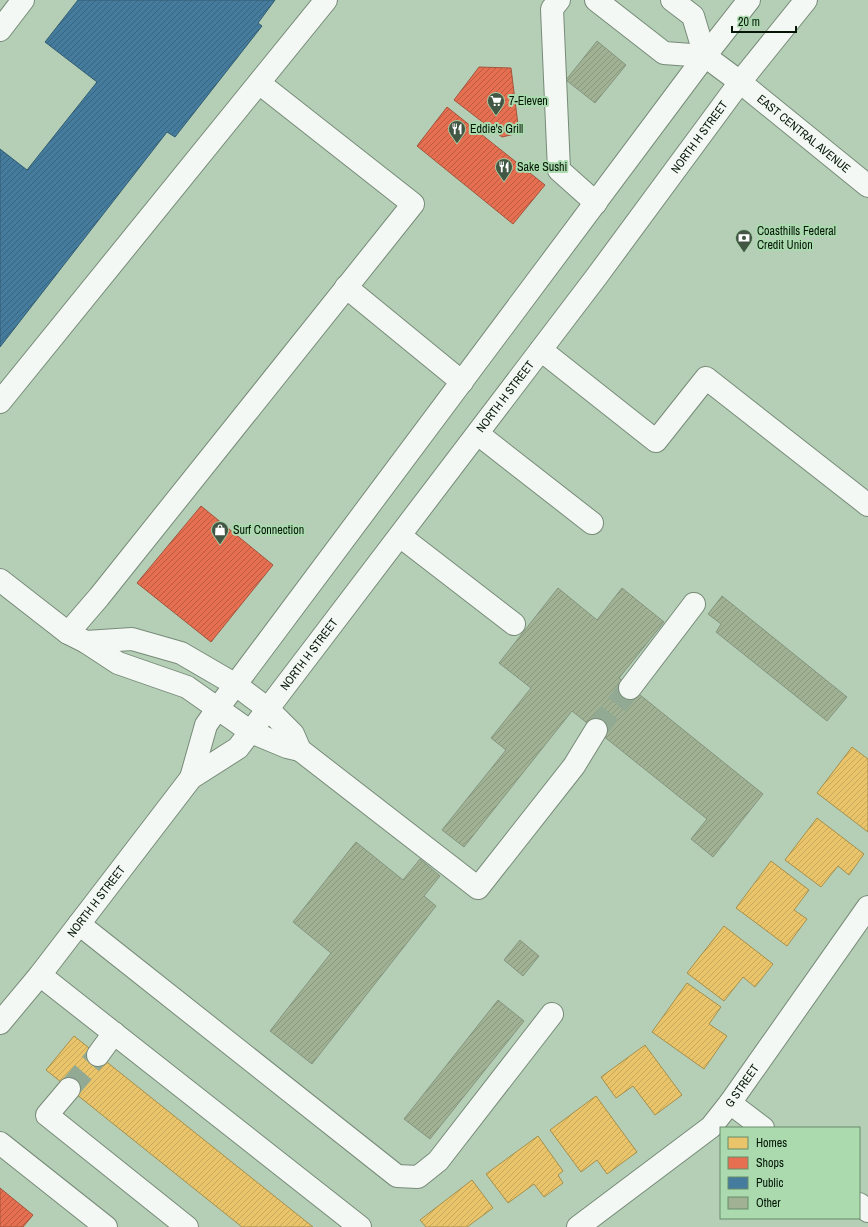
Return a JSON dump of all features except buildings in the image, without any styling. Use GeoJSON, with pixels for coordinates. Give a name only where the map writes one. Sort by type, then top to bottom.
{"type":"FeatureCollection","features":[{"type":"Feature","properties":{"kind":"main road"},"geometry":{"type":"LineString","coordinates":[[0,30],[23,0]]}},
{"type":"Feature","properties":{"kind":"main road"},"geometry":{"type":"LineString","coordinates":[[0,402],[326,0]]}},
{"type":"Feature","properties":{"kind":"main road"},"geometry":{"type":"LineString","coordinates":[[559,0],[552,9],[559,170],[596,203]]}},
{"type":"Feature","properties":{"kind":"main road"},"geometry":{"type":"LineString","coordinates":[[596,0],[664,53],[705,56],[693,16],[672,0]]}},
{"type":"Feature","properties":{"kind":"main road","name":"NORTH H STREET"},"geometry":{"type":"LineString","coordinates":[[191,778],[206,725],[218,708],[705,56],[749,0]]}},
{"type":"Feature","properties":{"kind":"main road","name":"NORTH H STREET"},"geometry":{"type":"LineString","coordinates":[[0,1023],[40,975],[191,778],[238,748],[251,732],[542,350],[740,82],[806,0]]}},
{"type":"Feature","properties":{"kind":"main road","name":"EAST CENTRAL AVENUE"},"geometry":{"type":"LineString","coordinates":[[705,56],[740,82],[868,186]]}},
{"type":"Feature","properties":{"kind":"main road"},"geometry":{"type":"LineString","coordinates":[[77,638],[99,597],[413,204],[259,83]]}},
{"type":"Feature","properties":{"kind":"main road"},"geometry":{"type":"LineString","coordinates":[[346,287],[462,382]]}},
{"type":"Feature","properties":{"kind":"main road"},"geometry":{"type":"LineString","coordinates":[[542,350],[656,441],[706,378],[868,505]]}},
{"type":"Feature","properties":{"kind":"main road"},"geometry":{"type":"LineString","coordinates":[[478,434],[592,523]]}},
{"type":"Feature","properties":{"kind":"main road"},"geometry":{"type":"LineString","coordinates":[[400,536],[514,624]]}},
{"type":"Feature","properties":{"kind":"main road"},"geometry":{"type":"LineString","coordinates":[[0,580],[77,638],[118,663],[187,687],[251,732],[287,747],[300,750],[478,888],[574,766],[596,730]]}},
{"type":"Feature","properties":{"kind":"main road"},"geometry":{"type":"LineString","coordinates":[[630,688],[694,604]]}},
{"type":"Feature","properties":{"kind":"main road"},"geometry":{"type":"LineString","coordinates":[[77,638],[132,639],[181,653],[236,685],[268,709],[293,734],[300,750]]}},
{"type":"Feature","properties":{"kind":"main road","name":"G STREET"},"geometry":{"type":"LineString","coordinates":[[578,1227],[711,1127],[730,1103],[868,907]]}},
{"type":"Feature","properties":{"kind":"main road"},"geometry":{"type":"LineString","coordinates":[[79,924],[397,1176],[418,1177],[438,1161],[552,1014]]}},
{"type":"Feature","properties":{"kind":"main road"},"geometry":{"type":"LineString","coordinates":[[40,975],[360,1227]]}},
{"type":"Feature","properties":{"kind":"main road"},"geometry":{"type":"LineString","coordinates":[[98,1054],[114,1033]]}},
{"type":"Feature","properties":{"kind":"main road"},"geometry":{"type":"LineString","coordinates":[[69,1088],[47,1115],[187,1227]]}},
{"type":"Feature","properties":{"kind":"main road"},"geometry":{"type":"LineString","coordinates":[[730,1103],[762,1127]]}},
{"type":"Feature","properties":{"kind":"main road"},"geometry":{"type":"LineString","coordinates":[[0,1143],[106,1227]]}},
{"type":"Feature","properties":{"kind":"main road"},"geometry":{"type":"LineString","coordinates":[[860,1205],[868,1211]]}},
{"type":"Feature","properties":{"kind":"tunnel"},"geometry":{"type":"LineString","coordinates":[[596,730],[630,688]]}},
{"type":"Feature","properties":{"kind":"tunnel"},"geometry":{"type":"LineString","coordinates":[[69,1089],[98,1055]]}},
{"type":"Feature","properties":{"kind":"place","name":"7-Eleven"},"geometry":{"type":"Point","coordinates":[496,116]}},
{"type":"Feature","properties":{"kind":"place","name":"Eddie's Grill"},"geometry":{"type":"Point","coordinates":[457,144]}},
{"type":"Feature","properties":{"kind":"place","name":"Sake Sushi"},"geometry":{"type":"Point","coordinates":[504,182]}},
{"type":"Feature","properties":{"kind":"place","name":"Coasthills Federal Credit Union"},"geometry":{"type":"Point","coordinates":[744,253]}},
{"type":"Feature","properties":{"kind":"place","name":"Surf Connection"},"geometry":{"type":"Point","coordinates":[220,545]}}]}
